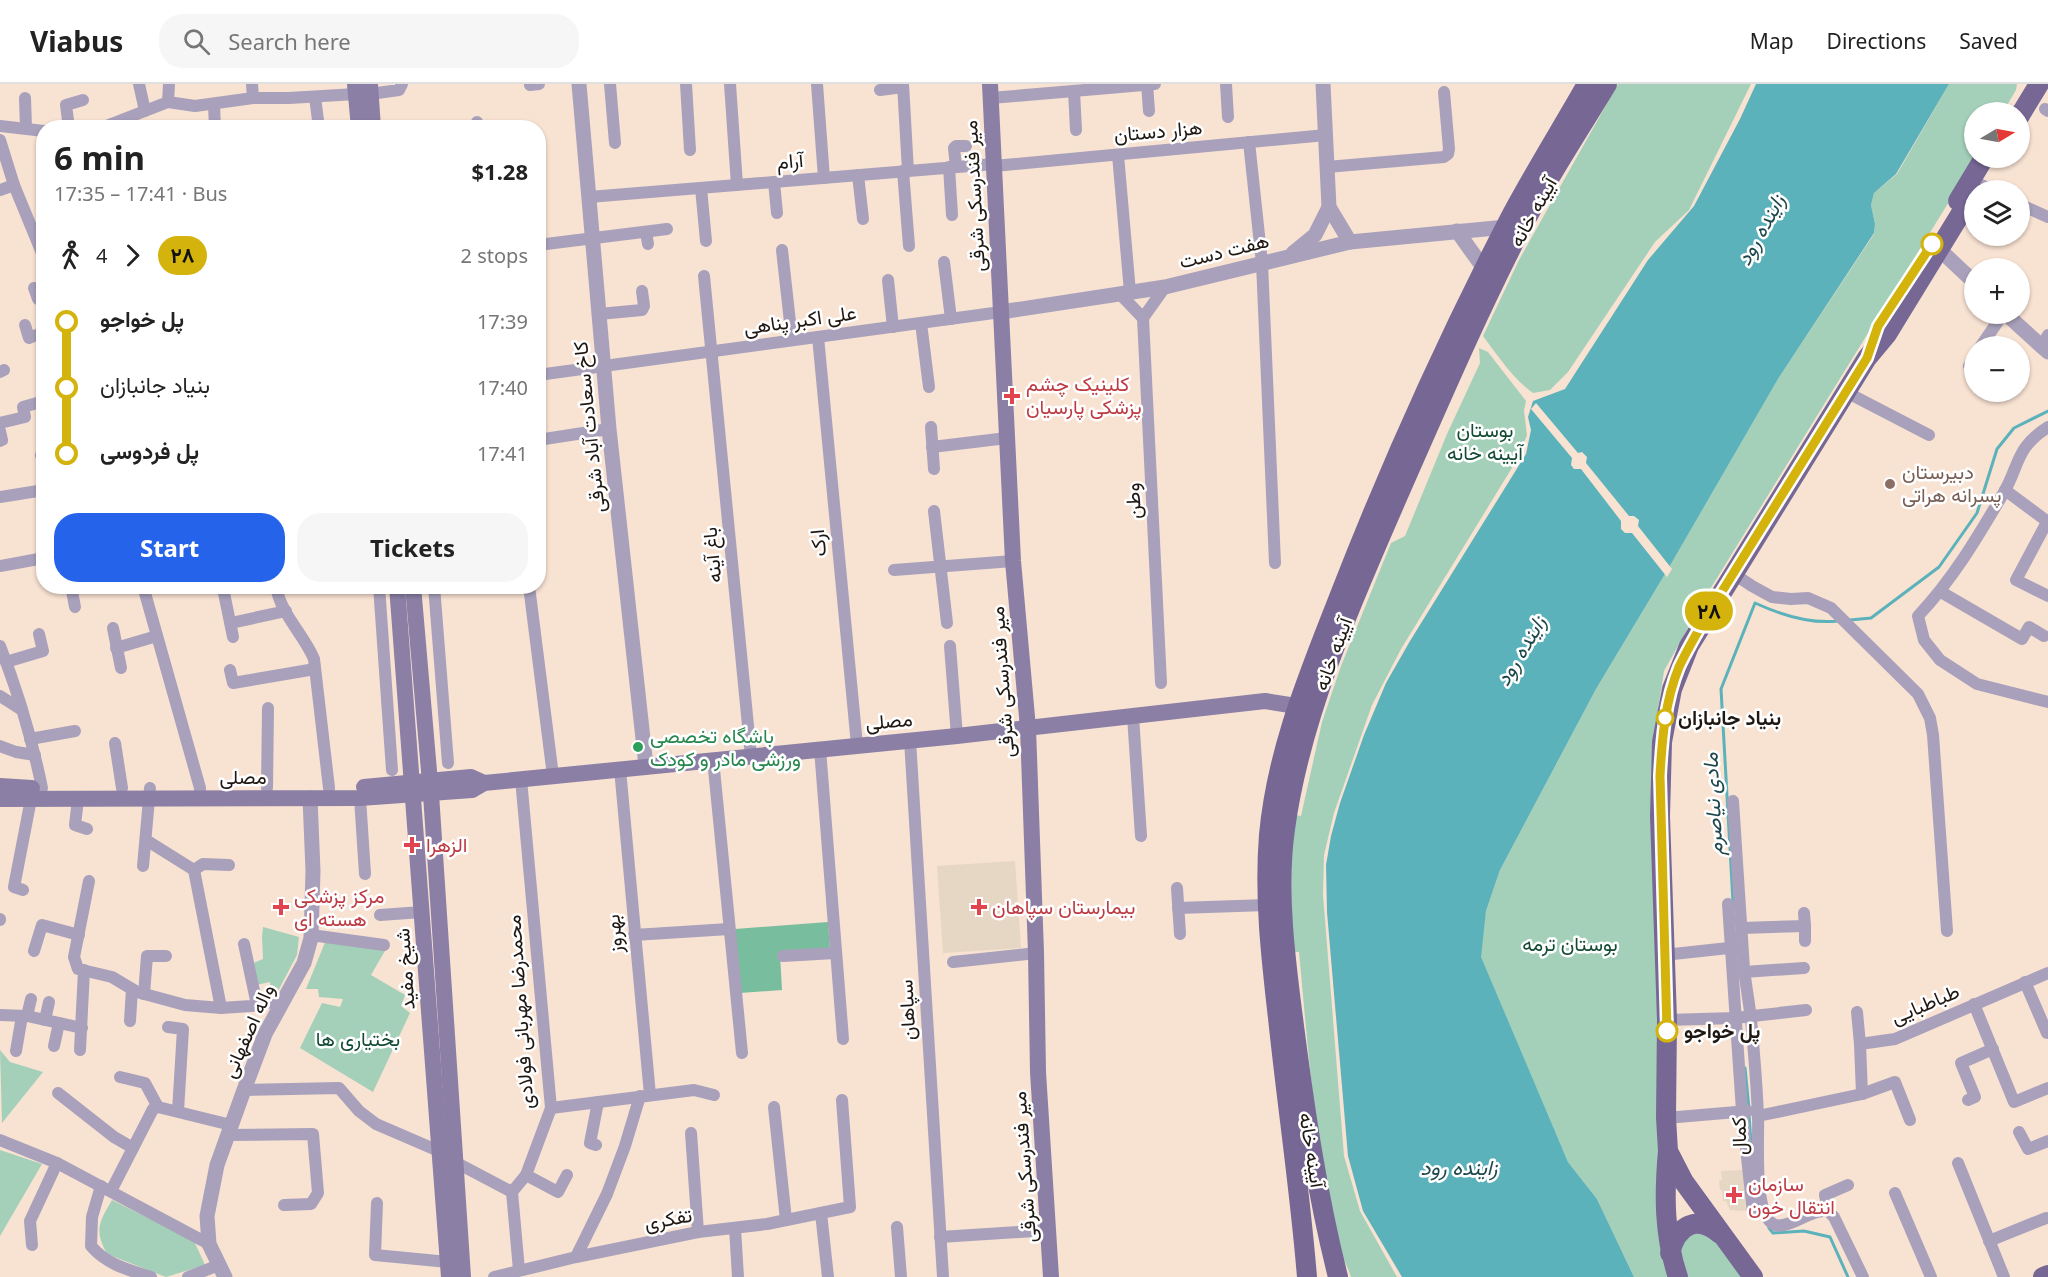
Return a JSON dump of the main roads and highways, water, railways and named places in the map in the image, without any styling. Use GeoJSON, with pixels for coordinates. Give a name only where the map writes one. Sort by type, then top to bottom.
{"type":"FeatureCollection","features":[{"type":"Feature","properties":{"kind":"main road","name":"آیینه خانه"},"geometry":{"type":"LineString","coordinates":[[1307,1277],[1289,1047],[1282,899],[1284,830],[1304,709],[1365,532],[1454,331],[1506,227],[1587,84]]}},
{"type":"Feature","properties":{"kind":"main road","name":"آیینه خانه"},"geometry":{"type":"LineString","coordinates":[[1338,1277],[1325,1225],[1289,1047],[1267,905],[1269,834],[1279,772],[1304,709],[1468,339],[1526,219],[1607,84]]}},
{"type":"Feature","properties":{"kind":"main road"},"geometry":{"type":"LineString","coordinates":[[359,120],[363,89]]}},
{"type":"Feature","properties":{"kind":"main road"},"geometry":{"type":"LineString","coordinates":[[363,89],[371,120]]}},
{"type":"Feature","properties":{"kind":"main road","name":"میر فندرسکی شرقی"},"geometry":{"type":"LineString","coordinates":[[991,91],[1013,561],[1028,728],[1038,1072],[1052,1277]]}},
{"type":"Feature","properties":{"kind":"main road"},"geometry":{"type":"LineString","coordinates":[[1867,358],[1878,326],[1978,168]]}},
{"type":"Feature","properties":{"kind":"main road"},"geometry":{"type":"LineString","coordinates":[[1678,1277],[1670,1254],[1665,1193],[1668,1148],[1667,1020],[1660,776],[1667,710],[1678,669],[1689,646],[1867,358],[1887,334],[1964,212]]}},
{"type":"Feature","properties":{"kind":"main road","name":"شیخ مفید"},"geometry":{"type":"LineString","coordinates":[[407,594],[412,789],[422,912],[432,945]]}},
{"type":"Feature","properties":{"kind":"main road","name":"شیخ مفید"},"geometry":{"type":"LineString","coordinates":[[408,594],[430,788],[432,945],[455,1162],[463,1277]]}},
{"type":"Feature","properties":{"kind":"main road","name":"مصلی"},"geometry":{"type":"LineString","coordinates":[[200,793],[267,788],[472,790],[484,783],[957,736],[1265,701],[1304,709]]}},
{"type":"Feature","properties":{"kind":"main road","name":"مصلی"},"geometry":{"type":"LineString","coordinates":[[1,798],[37,793],[122,788],[150,793]]}},
{"type":"Feature","properties":{"kind":"main road","name":"مصلی"},"geometry":{"type":"LineString","coordinates":[[37,793],[78,799],[150,793],[360,798],[412,789]]}},
{"type":"Feature","properties":{"kind":"main road","name":"شیخ مفید"},"geometry":{"type":"LineString","coordinates":[[434,971],[448,1269]]}},
{"type":"Feature","properties":{"kind":"main road"},"geometry":{"type":"LineString","coordinates":[[1668,1148],[1671,1160],[1684,1182],[1753,1277]]}},
{"type":"Feature","properties":{"kind":"main road"},"geometry":{"type":"LineString","coordinates":[[1670,1254],[1677,1235],[1688,1226],[1698,1223],[1712,1228],[1729,1242]]}},
{"type":"Feature","properties":{"kind":"main road"},"geometry":{"type":"LineString","coordinates":[[2043,1277],[2048,1275]]}},
{"type":"Feature","properties":{"kind":"water","name":"زاینده رود"},"geometry":{"type":"Polygon","coordinates":[[[1756,84],[1949,84],[1896,174],[1874,193],[1871,205],[1875,224],[1874,233],[1778,379],[1596,689],[1500,870],[1486,911],[1481,957],[1568,1162],[1597,1199],[1634,1277],[1402,1277],[1363,1211],[1348,1156],[1327,912],[1326,865],[1340,803],[1364,735],[1386,683],[1526,454],[1531,430],[1528,417],[1533,401],[1565,389],[1648,260],[1694,206],[1756,84]]]}},
{"type":"Feature","properties":{"kind":"waterway","name":"مادی نیاصرم"},"geometry":{"type":"LineString","coordinates":[[1850,620],[1871,618],[1939,567],[1977,513],[1997,449],[2014,428],[2048,411]]}},
{"type":"Feature","properties":{"kind":"waterway","name":"مادی نیاصرم"},"geometry":{"type":"LineString","coordinates":[[1733,902],[1721,689],[1755,603],[1795,617],[1817,621],[1838,621]]}},
{"type":"Feature","properties":{"kind":"waterway","name":"مادی نیاصرم"},"geometry":{"type":"LineString","coordinates":[[1745,1068],[1749,1109]]}},
{"type":"Feature","properties":{"kind":"waterway","name":"مادی نیاصرم"},"geometry":{"type":"LineString","coordinates":[[1749,1115],[1751,1142]]}},
{"type":"Feature","properties":{"kind":"waterway","name":"مادی نیاصرم"},"geometry":{"type":"LineString","coordinates":[[1769,1228],[1773,1233],[1804,1231],[1830,1237],[1848,1277]]}},
{"type":"Feature","properties":{"kind":"place","name":"کلینیک چشم پزشکی پارسیان"},"geometry":{"type":"Point","coordinates":[1012,396]}},
{"type":"Feature","properties":{"kind":"place","name":"دبیرستان پسرانه هراتی"},"geometry":{"type":"Point","coordinates":[1890,484]}},
{"type":"Feature","properties":{"kind":"place","name":"بنیاد جانبازان"},"geometry":{"type":"Point","coordinates":[1665,718]}},
{"type":"Feature","properties":{"kind":"place","name":"باشگاه تخصصی ورزشی مادر و کودک"},"geometry":{"type":"Point","coordinates":[638,747]}},
{"type":"Feature","properties":{"kind":"place","name":"الزهرا"},"geometry":{"type":"Point","coordinates":[412,845]}},
{"type":"Feature","properties":{"kind":"place","name":"مرکز پزشکی هسته ای"},"geometry":{"type":"Point","coordinates":[281,907]}},
{"type":"Feature","properties":{"kind":"place","name":"بیمارستان سپاهان"},"geometry":{"type":"Point","coordinates":[979,907]}},
{"type":"Feature","properties":{"kind":"place","name":"پل خواجو"},"geometry":{"type":"Point","coordinates":[1667,1031]}},
{"type":"Feature","properties":{"kind":"place","name":"سازمان انتقال خون"},"geometry":{"type":"Point","coordinates":[1734,1195]}},
{"type":"Feature","properties":{"kind":"park label","name":"بوستان آیینه خانه"},"geometry":{"type":"Point","coordinates":[1485,442]}},
{"type":"Feature","properties":{"kind":"park label","name":"بوستان ترمه"},"geometry":{"type":"Point","coordinates":[1570,944]}},
{"type":"Feature","properties":{"kind":"park label","name":"بختیاری ها"},"geometry":{"type":"Point","coordinates":[358,1039]}}]}
